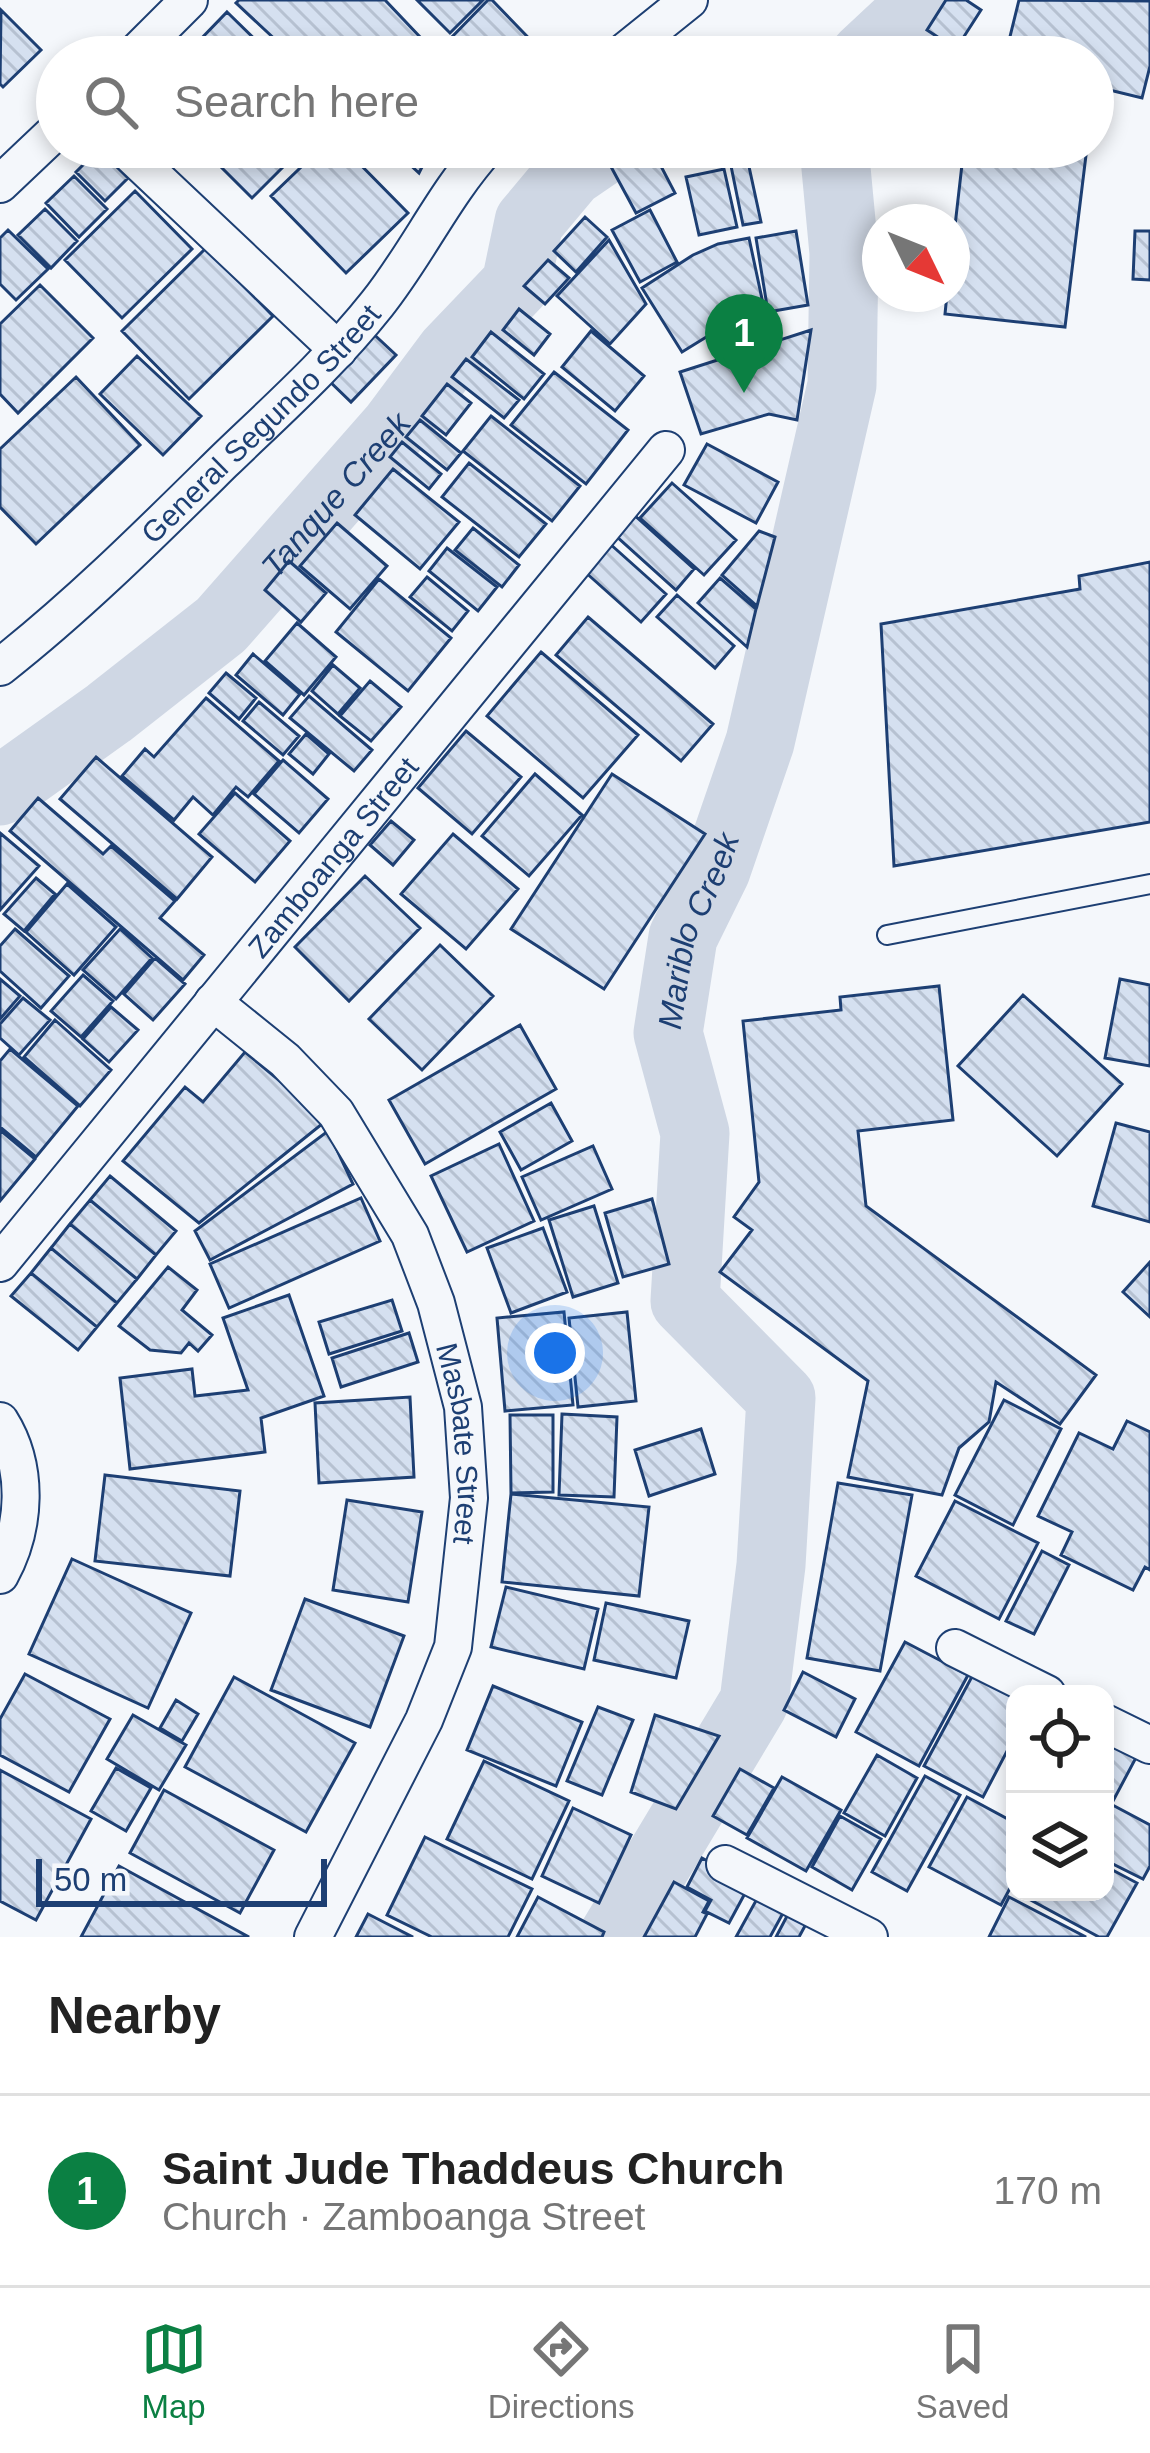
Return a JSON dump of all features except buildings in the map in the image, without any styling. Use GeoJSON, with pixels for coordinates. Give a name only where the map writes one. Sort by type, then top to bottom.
{"type":"FeatureCollection","features":[{"type":"Feature","properties":{"kind":"street"},"geometry":{"type":"LineString","coordinates":[[153,36],[189,0]]}},
{"type":"Feature","properties":{"kind":"street"},"geometry":{"type":"LineString","coordinates":[[644,36],[689,0]]}},
{"type":"Feature","properties":{"kind":"street"},"geometry":{"type":"LineString","coordinates":[[0,184],[36,150]]}},
{"type":"Feature","properties":{"kind":"street"},"geometry":{"type":"LineString","coordinates":[[145,168],[338,350]]}},
{"type":"Feature","properties":{"kind":"street","name":"General Segundo Street"},"geometry":{"type":"LineString","coordinates":[[0,667],[153,531],[338,350],[379,302],[471,168]]}},
{"type":"Feature","properties":{"kind":"street","name":"Zamboanga Street"},"geometry":{"type":"LineString","coordinates":[[0,1263],[665,450]]}},
{"type":"Feature","properties":{"kind":"street","name":"Masbate Street"},"geometry":{"type":"LineString","coordinates":[[213,1002],[285,1060],[335,1113],[410,1235],[436,1303],[463,1407],[470,1498],[453,1647],[424,1720],[313,1937]]}},
{"type":"Feature","properties":{"kind":"street"},"geometry":{"type":"LineString","coordinates":[[0,1421],[16,1457],[21,1490],[10,1556],[0,1575]]}},
{"type":"Feature","properties":{"kind":"street"},"geometry":{"type":"LineString","coordinates":[[955,1648],[1029,1685]]}},
{"type":"Feature","properties":{"kind":"street"},"geometry":{"type":"LineString","coordinates":[[1114,1727],[1150,1745]]}},
{"type":"Feature","properties":{"kind":"street"},"geometry":{"type":"LineString","coordinates":[[725,1864],[869,1937]]}},
{"type":"Feature","properties":{"kind":"lane"},"geometry":{"type":"LineString","coordinates":[[887,935],[1150,884]]}},
{"type":"Feature","properties":{"kind":"waterway","name":"Mariblo Creek"},"geometry":{"type":"LineString","coordinates":[[886,36],[925,0]]}},
{"type":"Feature","properties":{"kind":"waterway","name":"Tanque Creek"},"geometry":{"type":"LineString","coordinates":[[0,791],[221,625],[395,427],[451,352],[516,284],[529,222],[577,168]]}},
{"type":"Feature","properties":{"kind":"waterway","name":"Mariblo Creek"},"geometry":{"type":"LineString","coordinates":[[613,1937],[754,1702],[771,1565],[781,1398],[685,1301],[695,1133],[668,1033],[683,937],[716,870],[760,742],[842,385],[844,253],[836,168]]}},
{"type":"Feature","properties":{"kind":"place","name":"Saint Jude Thaddeus Church"},"geometry":{"type":"Point","coordinates":[744,393]}}]}
